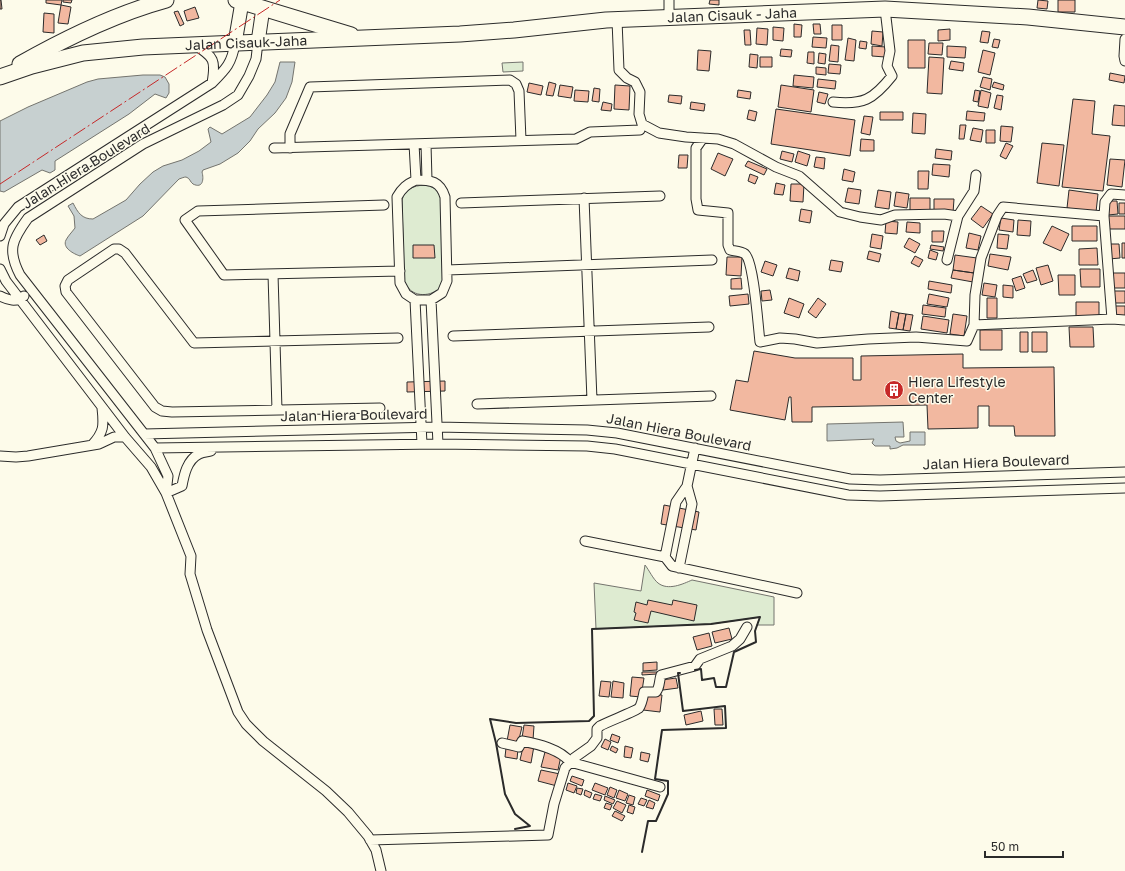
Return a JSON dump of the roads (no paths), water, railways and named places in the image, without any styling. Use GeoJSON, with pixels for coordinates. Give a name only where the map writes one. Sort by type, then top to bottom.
{"type":"FeatureCollection","features":[{"type":"Feature","properties":{"kind":"main road","name":"Jalan Cisauk-Jaha"},"geometry":{"type":"LineString","coordinates":[[0,76],[56,43],[117,16],[165,0]]}},
{"type":"Feature","properties":{"kind":"main road","name":"Jalan Cisauk-Jaha"},"geometry":{"type":"LineString","coordinates":[[240,1],[264,4],[363,38]]}},
{"type":"Feature","properties":{"kind":"main road"},"geometry":{"type":"LineString","coordinates":[[235,43],[240,1]]}},
{"type":"Feature","properties":{"kind":"main road"},"geometry":{"type":"LineString","coordinates":[[258,42],[264,4]]}},
{"type":"Feature","properties":{"kind":"main road","name":"Jalan Cisauk - Jaha"},"geometry":{"type":"LineString","coordinates":[[363,38],[460,34],[617,20],[885,9],[920,5],[1125,27]]}},
{"type":"Feature","properties":{"kind":"main road","name":"Jalan Cisauk-Jaha"},"geometry":{"type":"LineString","coordinates":[[0,76],[83,53],[142,47],[363,38]]}},
{"type":"Feature","properties":{"kind":"street"},"geometry":{"type":"LineString","coordinates":[[669,0],[669,18]]}},
{"type":"Feature","properties":{"kind":"street"},"geometry":{"type":"LineString","coordinates":[[833,102],[862,102],[868,99],[883,86],[892,76],[887,66],[890,51],[885,9]]}},
{"type":"Feature","properties":{"kind":"street"},"geometry":{"type":"LineString","coordinates":[[617,20],[619,70],[627,78],[635,82],[638,87],[640,92],[639,114],[642,124],[660,133],[686,137],[718,139],[734,144],[776,167],[799,176],[840,212],[880,220],[895,215],[944,214],[958,216]]}},
{"type":"Feature","properties":{"kind":"street"},"geometry":{"type":"LineString","coordinates":[[1125,39],[1125,61]]}},
{"type":"Feature","properties":{"kind":"street","name":"Jalan Hiera Boulevard"},"geometry":{"type":"LineString","coordinates":[[258,42],[256,59],[249,76],[238,95],[223,105],[143,144],[28,218],[18,232],[12,246],[13,262],[20,275],[144,434],[437,427],[587,430],[617,433],[850,479],[880,480],[1125,472]]}},
{"type":"Feature","properties":{"kind":"street","name":"Jalan Hiera Boulevard"},"geometry":{"type":"LineString","coordinates":[[0,236],[4,224],[18,206],[212,83],[226,68],[233,56],[235,43]]}},
{"type":"Feature","properties":{"kind":"street"},"geometry":{"type":"LineString","coordinates":[[194,45],[208,54],[215,67],[212,83]]}},
{"type":"Feature","properties":{"kind":"street"},"geometry":{"type":"LineString","coordinates":[[290,148],[290,134],[310,86],[510,80],[516,84],[519,91],[521,140]]}},
{"type":"Feature","properties":{"kind":"street"},"geometry":{"type":"LineString","coordinates":[[274,148],[576,139],[590,132],[640,130]]}},
{"type":"Feature","properties":{"kind":"street"},"geometry":{"type":"LineString","coordinates":[[703,138],[696,148],[696,199],[698,210],[728,213],[728,245],[730,250],[743,252],[748,258],[752,270],[760,342],[780,338],[795,338],[818,343],[868,338],[916,337],[967,341],[974,325],[975,295],[981,258],[997,216],[1003,207],[1104,216]]}},
{"type":"Feature","properties":{"kind":"street"},"geometry":{"type":"LineString","coordinates":[[414,144],[416,180]]}},
{"type":"Feature","properties":{"kind":"street"},"geometry":{"type":"LineString","coordinates":[[426,144],[427,180]]}},
{"type":"Feature","properties":{"kind":"street"},"geometry":{"type":"LineString","coordinates":[[947,260],[958,216],[974,191],[976,175]]}},
{"type":"Feature","properties":{"kind":"street"},"geometry":{"type":"LineString","coordinates":[[416,180],[427,180],[439,184],[446,197],[447,281],[442,293],[431,300],[415,300],[406,294],[400,283],[397,197],[407,184],[416,180]]}},
{"type":"Feature","properties":{"kind":"street"},"geometry":{"type":"LineString","coordinates":[[1112,319],[1104,216],[1106,202],[1111,194],[1125,195]]}},
{"type":"Feature","properties":{"kind":"street"},"geometry":{"type":"LineString","coordinates":[[462,203],[660,196]]}},
{"type":"Feature","properties":{"kind":"street"},"geometry":{"type":"LineString","coordinates":[[584,198],[592,400]]}},
{"type":"Feature","properties":{"kind":"street"},"geometry":{"type":"LineString","coordinates":[[384,205],[198,211],[185,220],[224,275],[400,271]]}},
{"type":"Feature","properties":{"kind":"street"},"geometry":{"type":"LineString","coordinates":[[380,408],[162,411],[150,400],[66,292],[65,286],[68,280],[114,249],[119,249],[125,252],[194,343],[398,338]]}},
{"type":"Feature","properties":{"kind":"street"},"geometry":{"type":"LineString","coordinates":[[447,270],[712,260]]}},
{"type":"Feature","properties":{"kind":"street"},"geometry":{"type":"LineString","coordinates":[[0,269],[20,299],[102,407],[151,467],[166,493],[192,556],[190,574],[196,595],[207,630],[238,712],[246,724],[263,741],[326,791],[348,812],[376,850],[381,871]]}},
{"type":"Feature","properties":{"kind":"street"},"geometry":{"type":"LineString","coordinates":[[273,274],[277,410]]}},
{"type":"Feature","properties":{"kind":"street"},"geometry":{"type":"LineString","coordinates":[[0,296],[9,301],[20,299],[31,290]]}},
{"type":"Feature","properties":{"kind":"street"},"geometry":{"type":"LineString","coordinates":[[415,300],[422,444]]}},
{"type":"Feature","properties":{"kind":"street"},"geometry":{"type":"LineString","coordinates":[[431,300],[438,444]]}},
{"type":"Feature","properties":{"kind":"street"},"geometry":{"type":"LineString","coordinates":[[974,325],[1112,319],[1125,320]]}},
{"type":"Feature","properties":{"kind":"street"},"geometry":{"type":"LineString","coordinates":[[453,336],[709,327]]}},
{"type":"Feature","properties":{"kind":"street"},"geometry":{"type":"LineString","coordinates":[[419,374],[434,373]]}},
{"type":"Feature","properties":{"kind":"street"},"geometry":{"type":"LineString","coordinates":[[477,404],[711,396]]}},
{"type":"Feature","properties":{"kind":"street"},"geometry":{"type":"LineString","coordinates":[[92,445],[100,436],[104,423],[102,407]]}},
{"type":"Feature","properties":{"kind":"street"},"geometry":{"type":"LineString","coordinates":[[132,444],[144,434],[155,448],[168,476],[166,493]]}},
{"type":"Feature","properties":{"kind":"street"},"geometry":{"type":"LineString","coordinates":[[0,456],[28,456],[99,444],[114,437],[125,437]]}},
{"type":"Feature","properties":{"kind":"street","name":"Jalan Hiera Boulevard"},"geometry":{"type":"LineString","coordinates":[[155,448],[422,444],[587,446],[615,449],[848,495],[880,496],[1125,488]]}},
{"type":"Feature","properties":{"kind":"street"},"geometry":{"type":"LineString","coordinates":[[166,493],[182,486],[184,473],[189,464],[198,454],[225,447]]}},
{"type":"Feature","properties":{"kind":"street"},"geometry":{"type":"LineString","coordinates":[[143,458],[155,448]]}},
{"type":"Feature","properties":{"kind":"street"},"geometry":{"type":"LineString","coordinates":[[665,557],[676,502],[687,486],[695,448]]}},
{"type":"Feature","properties":{"kind":"street"},"geometry":{"type":"LineString","coordinates":[[1020,475],[1021,491]]}},
{"type":"Feature","properties":{"kind":"street"},"geometry":{"type":"LineString","coordinates":[[679,568],[692,504],[687,486]]}},
{"type":"Feature","properties":{"kind":"street"},"geometry":{"type":"LineString","coordinates":[[585,541],[665,557],[672,566],[679,568],[797,593]]}},
{"type":"Feature","properties":{"kind":"street"},"geometry":{"type":"LineString","coordinates":[[370,840],[548,835],[554,804],[564,768],[592,746],[597,738],[598,729],[600,726],[631,711],[637,710],[641,706],[644,692],[656,692],[659,689],[659,680],[661,675],[695,666],[700,659],[732,646],[740,639],[747,627]]}},
{"type":"Feature","properties":{"kind":"street"},"geometry":{"type":"LineString","coordinates":[[502,743],[519,747],[522,741],[541,744],[565,755],[570,762],[660,787]]}},
{"type":"Feature","properties":{"kind":"place","name":"Hiera Lifestyle Center"},"geometry":{"type":"Point","coordinates":[894,390]}}]}
